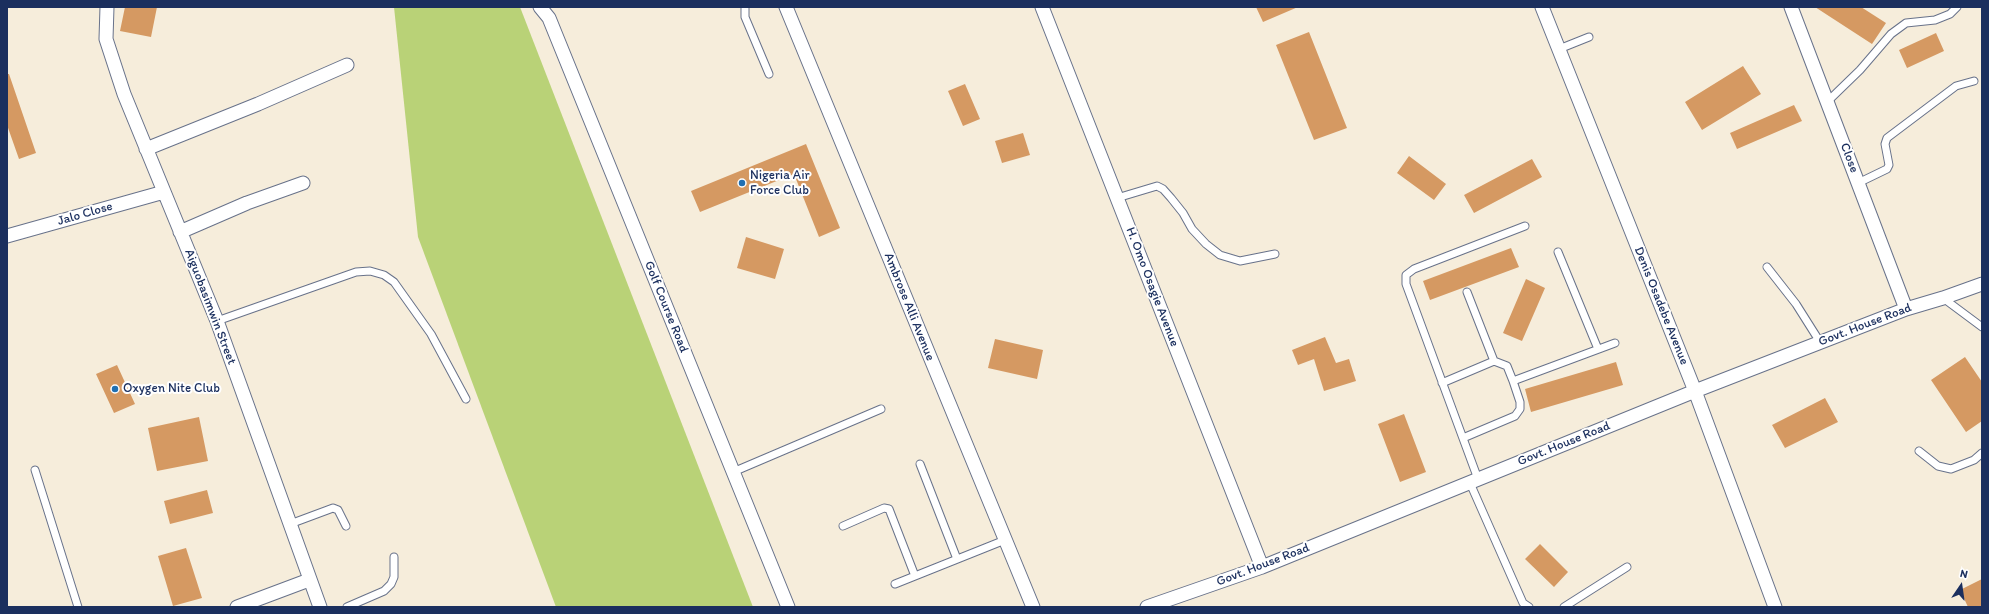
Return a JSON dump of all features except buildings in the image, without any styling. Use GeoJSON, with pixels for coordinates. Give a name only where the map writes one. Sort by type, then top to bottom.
{"type":"FeatureCollection","features":[{"type":"Feature","properties":{"kind":"street","name":"Aiguobasimwin Street"},"geometry":{"type":"LineString","coordinates":[[107,7],[106,39],[124,94],[217,321],[320,607]]}},
{"type":"Feature","properties":{"kind":"street","name":"Golf Course Road"},"geometry":{"type":"LineString","coordinates":[[540,7],[551,12],[788,607]]}},
{"type":"Feature","properties":{"kind":"street","name":"Ambrose Alli Avenue"},"geometry":{"type":"LineString","coordinates":[[786,7],[1033,607]]}},
{"type":"Feature","properties":{"kind":"street","name":"H. Omo Osagie Avenue"},"geometry":{"type":"LineString","coordinates":[[1042,7],[1262,567]]}},
{"type":"Feature","properties":{"kind":"street","name":"Denis Osadebe Avenue"},"geometry":{"type":"LineString","coordinates":[[1542,7],[1695,391],[1775,607]]}},
{"type":"Feature","properties":{"kind":"street","name":"Close"},"geometry":{"type":"LineString","coordinates":[[1791,7],[1906,309]]}},
{"type":"Feature","properties":{"kind":"street"},"geometry":{"type":"LineString","coordinates":[[146,148],[258,104],[347,65]]}},
{"type":"Feature","properties":{"kind":"street"},"geometry":{"type":"LineString","coordinates":[[180,232],[247,203],[303,183]]}},
{"type":"Feature","properties":{"kind":"street","name":"Jalo Close"},"geometry":{"type":"LineString","coordinates":[[7,236],[164,192]]}},
{"type":"Feature","properties":{"kind":"street","name":"Govt. House Road"},"geometry":{"type":"LineString","coordinates":[[1147,607],[1262,567],[1695,391],[1820,342],[1906,309],[1982,284]]}},
{"type":"Feature","properties":{"kind":"street"},"geometry":{"type":"LineString","coordinates":[[238,607],[310,580]]}},
{"type":"Feature","properties":{"kind":"lane"},"geometry":{"type":"LineString","coordinates":[[744,7],[745,17],[769,74]]}},
{"type":"Feature","properties":{"kind":"lane"},"geometry":{"type":"LineString","coordinates":[[1827,102],[1860,70],[1891,34],[1906,23],[1935,20],[1950,14],[1957,7]]}},
{"type":"Feature","properties":{"kind":"lane"},"geometry":{"type":"LineString","coordinates":[[1559,49],[1589,37]]}},
{"type":"Feature","properties":{"kind":"lane"},"geometry":{"type":"LineString","coordinates":[[1858,183],[1887,169],[1889,165],[1885,144],[1887,138],[1956,86],[1974,82]]}},
{"type":"Feature","properties":{"kind":"lane"},"geometry":{"type":"LineString","coordinates":[[1117,198],[1157,186],[1163,189],[1171,198],[1183,213],[1192,229],[1206,244],[1220,255],[1240,261],[1275,254]]}},
{"type":"Feature","properties":{"kind":"lane"},"geometry":{"type":"LineString","coordinates":[[1525,226],[1414,269],[1406,275],[1406,284],[1463,438],[1474,481],[1523,603],[1529,607]]}},
{"type":"Feature","properties":{"kind":"lane"},"geometry":{"type":"LineString","coordinates":[[1558,252],[1598,349]]}},
{"type":"Feature","properties":{"kind":"lane"},"geometry":{"type":"LineString","coordinates":[[1767,267],[1796,304],[1820,342]]}},
{"type":"Feature","properties":{"kind":"lane"},"geometry":{"type":"LineString","coordinates":[[217,321],[356,272],[370,271],[384,275],[394,282],[431,334],[466,399]]}},
{"type":"Feature","properties":{"kind":"lane"},"geometry":{"type":"LineString","coordinates":[[1467,292],[1494,361]]}},
{"type":"Feature","properties":{"kind":"lane"},"geometry":{"type":"LineString","coordinates":[[1943,298],[1982,327]]}},
{"type":"Feature","properties":{"kind":"lane"},"geometry":{"type":"LineString","coordinates":[[1513,381],[1616,343]]}},
{"type":"Feature","properties":{"kind":"lane"},"geometry":{"type":"LineString","coordinates":[[1442,383],[1494,361],[1507,366],[1513,381],[1520,402],[1520,409],[1515,416],[1463,438]]}},
{"type":"Feature","properties":{"kind":"lane"},"geometry":{"type":"LineString","coordinates":[[733,472],[880,409]]}},
{"type":"Feature","properties":{"kind":"lane"},"geometry":{"type":"LineString","coordinates":[[1919,451],[1938,466],[1951,469],[1974,460],[1982,453]]}},
{"type":"Feature","properties":{"kind":"lane"},"geometry":{"type":"LineString","coordinates":[[920,464],[957,559]]}},
{"type":"Feature","properties":{"kind":"lane"},"geometry":{"type":"LineString","coordinates":[[35,470],[78,607]]}},
{"type":"Feature","properties":{"kind":"lane"},"geometry":{"type":"LineString","coordinates":[[290,524],[333,508],[338,510],[346,526]]}},
{"type":"Feature","properties":{"kind":"lane"},"geometry":{"type":"LineString","coordinates":[[843,526],[884,508],[890,509],[915,576]]}},
{"type":"Feature","properties":{"kind":"lane"},"geometry":{"type":"LineString","coordinates":[[895,584],[1005,540]]}},
{"type":"Feature","properties":{"kind":"lane"},"geometry":{"type":"LineString","coordinates":[[347,607],[384,591],[391,584],[394,578],[394,557]]}},
{"type":"Feature","properties":{"kind":"lane"},"geometry":{"type":"LineString","coordinates":[[1564,607],[1627,567]]}},
{"type":"Feature","properties":{"kind":"green space"},"geometry":{"type":"Polygon","coordinates":[[[394,7],[520,7],[753,607],[556,607],[418,237],[394,7]]]}},
{"type":"Feature","properties":{"kind":"place","name":"Nigeria Air Force Club"},"geometry":{"type":"Point","coordinates":[742,183]}},
{"type":"Feature","properties":{"kind":"place","name":"Oxygen Nite Club"},"geometry":{"type":"Point","coordinates":[115,389]}}]}
